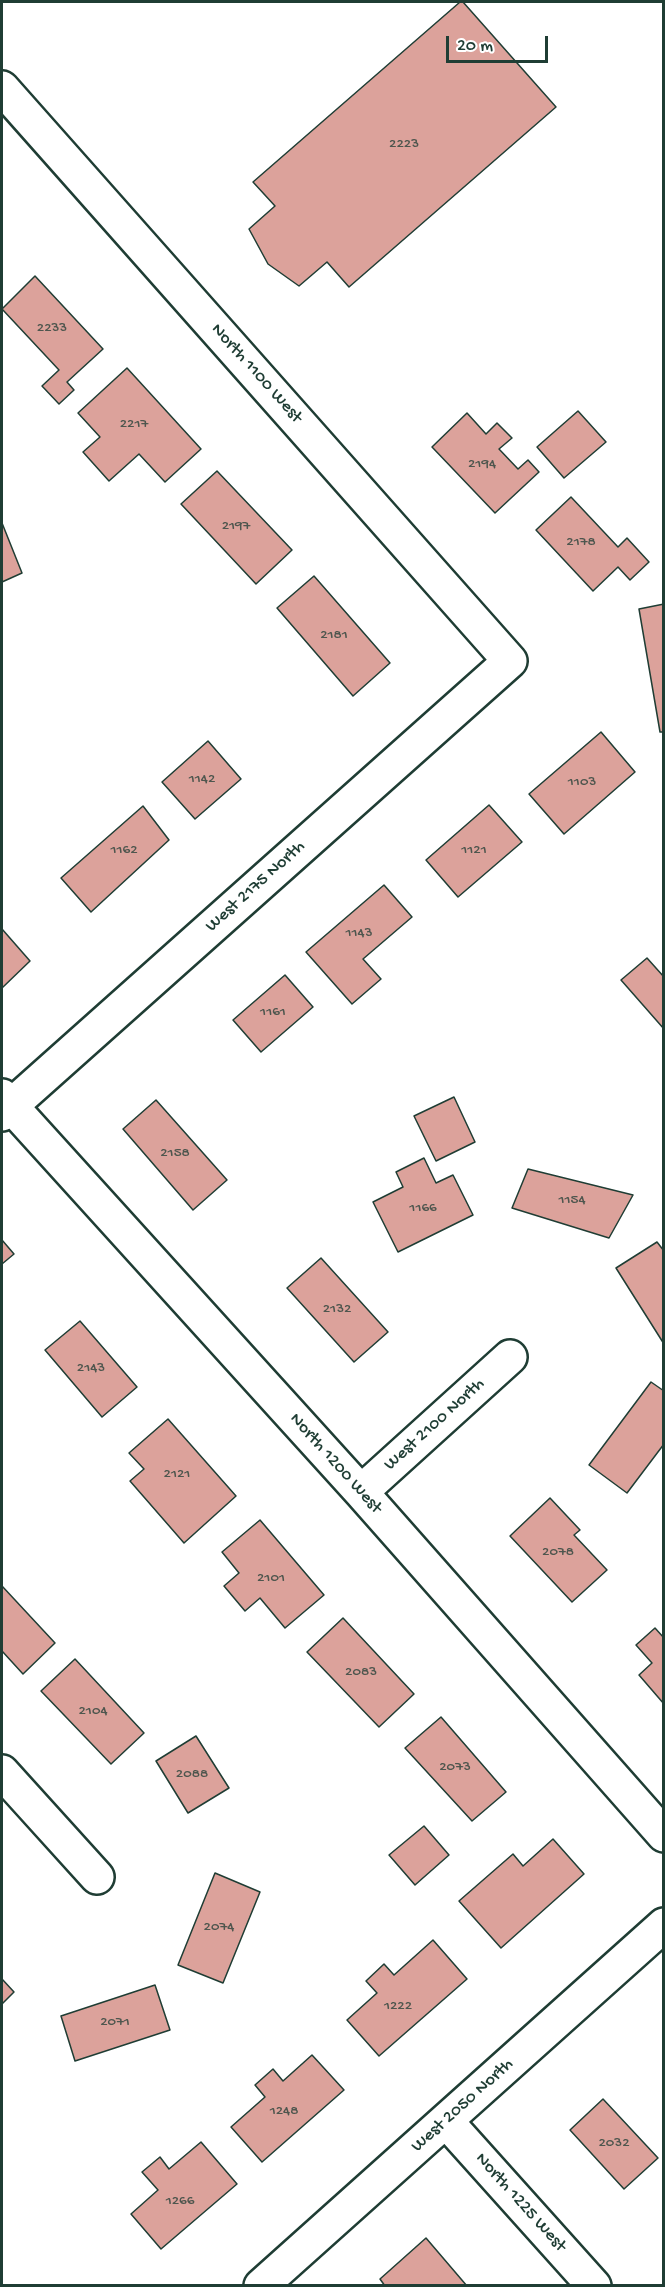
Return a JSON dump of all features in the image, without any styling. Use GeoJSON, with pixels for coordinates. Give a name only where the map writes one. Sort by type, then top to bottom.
{"type":"FeatureCollection","features":[{"type":"Feature","properties":{"kind":"street","name":"North 1100 West"},"geometry":{"type":"LineString","coordinates":[[2,88],[510,661]]}},
{"type":"Feature","properties":{"kind":"street","name":"West 2175 North"},"geometry":{"type":"LineString","coordinates":[[4,1106],[510,661]]}},
{"type":"Feature","properties":{"kind":"street","name":"North 1200 West"},"geometry":{"type":"LineString","coordinates":[[4,1106],[361,1492],[663,1835]]}},
{"type":"Feature","properties":{"kind":"street","name":"West 2100 North"},"geometry":{"type":"LineString","coordinates":[[361,1492],[510,1357]]}},
{"type":"Feature","properties":{"kind":"street"},"geometry":{"type":"LineString","coordinates":[[2,1772],[97,1877]]}},
{"type":"Feature","properties":{"kind":"street","name":"West 2050 North"},"geometry":{"type":"LineString","coordinates":[[261,2286],[663,1925]]}},
{"type":"Feature","properties":{"kind":"street","name":"North 1225 West"},"geometry":{"type":"LineString","coordinates":[[446,2121],[594,2286]]}},
{"type":"Feature","properties":{"kind":"building"},"geometry":{"type":"Polygon","coordinates":[[[460,2],[463,2],[556,107],[349,287],[327,262],[299,286],[268,264],[249,229],[275,206],[253,182],[460,2]]]}},
{"type":"Feature","properties":{"kind":"building"},"geometry":{"type":"Polygon","coordinates":[[[35,276],[103,349],[67,382],[74,390],[59,404],[42,386],[59,370],[2,309],[35,276]]]}},
{"type":"Feature","properties":{"kind":"building"},"geometry":{"type":"Polygon","coordinates":[[[127,368],[201,449],[165,482],[139,454],[109,481],[83,452],[100,437],[78,413],[127,368]]]}},
{"type":"Feature","properties":{"kind":"building"},"geometry":{"type":"Polygon","coordinates":[[[578,411],[606,442],[564,478],[537,447],[578,411]]]}},
{"type":"Feature","properties":{"kind":"building"},"geometry":{"type":"Polygon","coordinates":[[[467,413],[486,434],[497,423],[512,438],[499,449],[518,469],[528,460],[539,472],[495,513],[432,447],[467,413]]]}},
{"type":"Feature","properties":{"kind":"building"},"geometry":{"type":"Polygon","coordinates":[[[217,471],[292,550],[256,584],[181,504],[217,471]]]}},
{"type":"Feature","properties":{"kind":"building"},"geometry":{"type":"Polygon","coordinates":[[[571,497],[618,547],[627,538],[649,562],[630,580],[618,567],[593,591],[536,530],[571,497]]]}},
{"type":"Feature","properties":{"kind":"building"},"geometry":{"type":"Polygon","coordinates":[[[2,523],[22,573],[2,582],[2,523]]]}},
{"type":"Feature","properties":{"kind":"building"},"geometry":{"type":"Polygon","coordinates":[[[314,576],[390,663],[353,696],[277,608],[314,576]]]}},
{"type":"Feature","properties":{"kind":"building"},"geometry":{"type":"Polygon","coordinates":[[[664,604],[664,732],[660,732],[639,609],[664,604]]]}},
{"type":"Feature","properties":{"kind":"building"},"geometry":{"type":"Polygon","coordinates":[[[601,732],[635,772],[564,834],[529,794],[601,732]]]}},
{"type":"Feature","properties":{"kind":"building"},"geometry":{"type":"Polygon","coordinates":[[[208,741],[241,779],[195,819],[162,782],[208,741]]]}},
{"type":"Feature","properties":{"kind":"building"},"geometry":{"type":"Polygon","coordinates":[[[489,805],[522,842],[458,897],[426,860],[489,805]]]}},
{"type":"Feature","properties":{"kind":"building"},"geometry":{"type":"Polygon","coordinates":[[[143,806],[169,840],[91,912],[61,878],[143,806]]]}},
{"type":"Feature","properties":{"kind":"building"},"geometry":{"type":"Polygon","coordinates":[[[384,885],[412,917],[363,959],[381,979],[352,1004],[306,952],[384,885]]]}},
{"type":"Feature","properties":{"kind":"building"},"geometry":{"type":"Polygon","coordinates":[[[2,929],[30,961],[2,988],[2,929]]]}},
{"type":"Feature","properties":{"kind":"building"},"geometry":{"type":"Polygon","coordinates":[[[647,958],[664,977],[664,1029],[621,980],[647,958]]]}},
{"type":"Feature","properties":{"kind":"building"},"geometry":{"type":"Polygon","coordinates":[[[285,975],[313,1007],[261,1052],[233,1020],[285,975]]]}},
{"type":"Feature","properties":{"kind":"building"},"geometry":{"type":"Polygon","coordinates":[[[454,1097],[475,1142],[436,1161],[414,1116],[454,1097]]]}},
{"type":"Feature","properties":{"kind":"building"},"geometry":{"type":"Polygon","coordinates":[[[156,1100],[227,1180],[193,1210],[123,1129],[156,1100]]]}},
{"type":"Feature","properties":{"kind":"building"},"geometry":{"type":"Polygon","coordinates":[[[424,1158],[436,1183],[453,1175],[473,1215],[398,1252],[373,1202],[403,1187],[396,1172],[424,1158]]]}},
{"type":"Feature","properties":{"kind":"building"},"geometry":{"type":"Polygon","coordinates":[[[528,1169],[633,1195],[609,1238],[512,1208],[528,1169]]]}},
{"type":"Feature","properties":{"kind":"building"},"geometry":{"type":"Polygon","coordinates":[[[2,1240],[14,1254],[2,1264],[2,1240]]]}},
{"type":"Feature","properties":{"kind":"building"},"geometry":{"type":"Polygon","coordinates":[[[657,1242],[664,1251],[664,1344],[616,1268],[657,1242]]]}},
{"type":"Feature","properties":{"kind":"building"},"geometry":{"type":"Polygon","coordinates":[[[321,1258],[388,1332],[354,1362],[287,1288],[321,1258]]]}},
{"type":"Feature","properties":{"kind":"building"},"geometry":{"type":"Polygon","coordinates":[[[80,1321],[137,1387],[102,1417],[45,1350],[80,1321]]]}},
{"type":"Feature","properties":{"kind":"building"},"geometry":{"type":"Polygon","coordinates":[[[651,1382],[664,1391],[664,1444],[627,1493],[589,1465],[651,1382]]]}},
{"type":"Feature","properties":{"kind":"building"},"geometry":{"type":"Polygon","coordinates":[[[168,1419],[236,1496],[184,1543],[130,1481],[144,1469],[129,1453],[168,1419]]]}},
{"type":"Feature","properties":{"kind":"building"},"geometry":{"type":"Polygon","coordinates":[[[550,1498],[580,1530],[574,1535],[607,1570],[572,1602],[510,1536],[550,1498]]]}},
{"type":"Feature","properties":{"kind":"building"},"geometry":{"type":"Polygon","coordinates":[[[260,1520],[324,1595],[285,1628],[260,1598],[245,1611],[224,1586],[239,1573],[222,1552],[260,1520]]]}},
{"type":"Feature","properties":{"kind":"building"},"geometry":{"type":"Polygon","coordinates":[[[2,1586],[55,1643],[23,1674],[2,1651],[2,1586]]]}},
{"type":"Feature","properties":{"kind":"building"},"geometry":{"type":"Polygon","coordinates":[[[343,1618],[414,1694],[379,1727],[307,1652],[343,1618]]]}},
{"type":"Feature","properties":{"kind":"building"},"geometry":{"type":"Polygon","coordinates":[[[655,1628],[664,1638],[664,1704],[639,1675],[652,1663],[636,1645],[655,1628]]]}},
{"type":"Feature","properties":{"kind":"building"},"geometry":{"type":"Polygon","coordinates":[[[75,1659],[144,1733],[111,1764],[41,1691],[75,1659]]]}},
{"type":"Feature","properties":{"kind":"building"},"geometry":{"type":"Polygon","coordinates":[[[441,1717],[506,1792],[472,1821],[405,1748],[441,1717]]]}},
{"type":"Feature","properties":{"kind":"building"},"geometry":{"type":"Polygon","coordinates":[[[196,1736],[229,1788],[188,1813],[156,1761],[196,1736]]]}},
{"type":"Feature","properties":{"kind":"building"},"geometry":{"type":"Polygon","coordinates":[[[424,1826],[449,1855],[415,1885],[389,1855],[424,1826]]]}},
{"type":"Feature","properties":{"kind":"building"},"geometry":{"type":"Polygon","coordinates":[[[553,1839],[584,1874],[501,1948],[459,1901],[513,1854],[523,1866],[553,1839]]]}},
{"type":"Feature","properties":{"kind":"building"},"geometry":{"type":"Polygon","coordinates":[[[215,1873],[260,1892],[223,1983],[178,1965],[215,1873]]]}},
{"type":"Feature","properties":{"kind":"building"},"geometry":{"type":"Polygon","coordinates":[[[433,1940],[467,1979],[379,2056],[347,2020],[377,1993],[366,1981],[384,1964],[394,1975],[433,1940]]]}},
{"type":"Feature","properties":{"kind":"building"},"geometry":{"type":"Polygon","coordinates":[[[2,1979],[14,1992],[2,2004],[2,1979]]]}},
{"type":"Feature","properties":{"kind":"building"},"geometry":{"type":"Polygon","coordinates":[[[155,1985],[170,2030],[75,2061],[61,2016],[155,1985]]]}},
{"type":"Feature","properties":{"kind":"building"},"geometry":{"type":"Polygon","coordinates":[[[312,2055],[344,2090],[262,2162],[231,2127],[265,2097],[255,2085],[273,2069],[283,2081],[312,2055]]]}},
{"type":"Feature","properties":{"kind":"building"},"geometry":{"type":"Polygon","coordinates":[[[603,2099],[658,2158],[624,2189],[570,2130],[603,2099]]]}},
{"type":"Feature","properties":{"kind":"building"},"geometry":{"type":"Polygon","coordinates":[[[201,2142],[237,2184],[161,2249],[131,2214],[158,2190],[142,2172],[160,2157],[169,2169],[201,2142]]]}},
{"type":"Feature","properties":{"kind":"building"},"geometry":{"type":"Polygon","coordinates":[[[426,2238],[467,2286],[385,2286],[380,2279],[426,2238]]]}}]}
